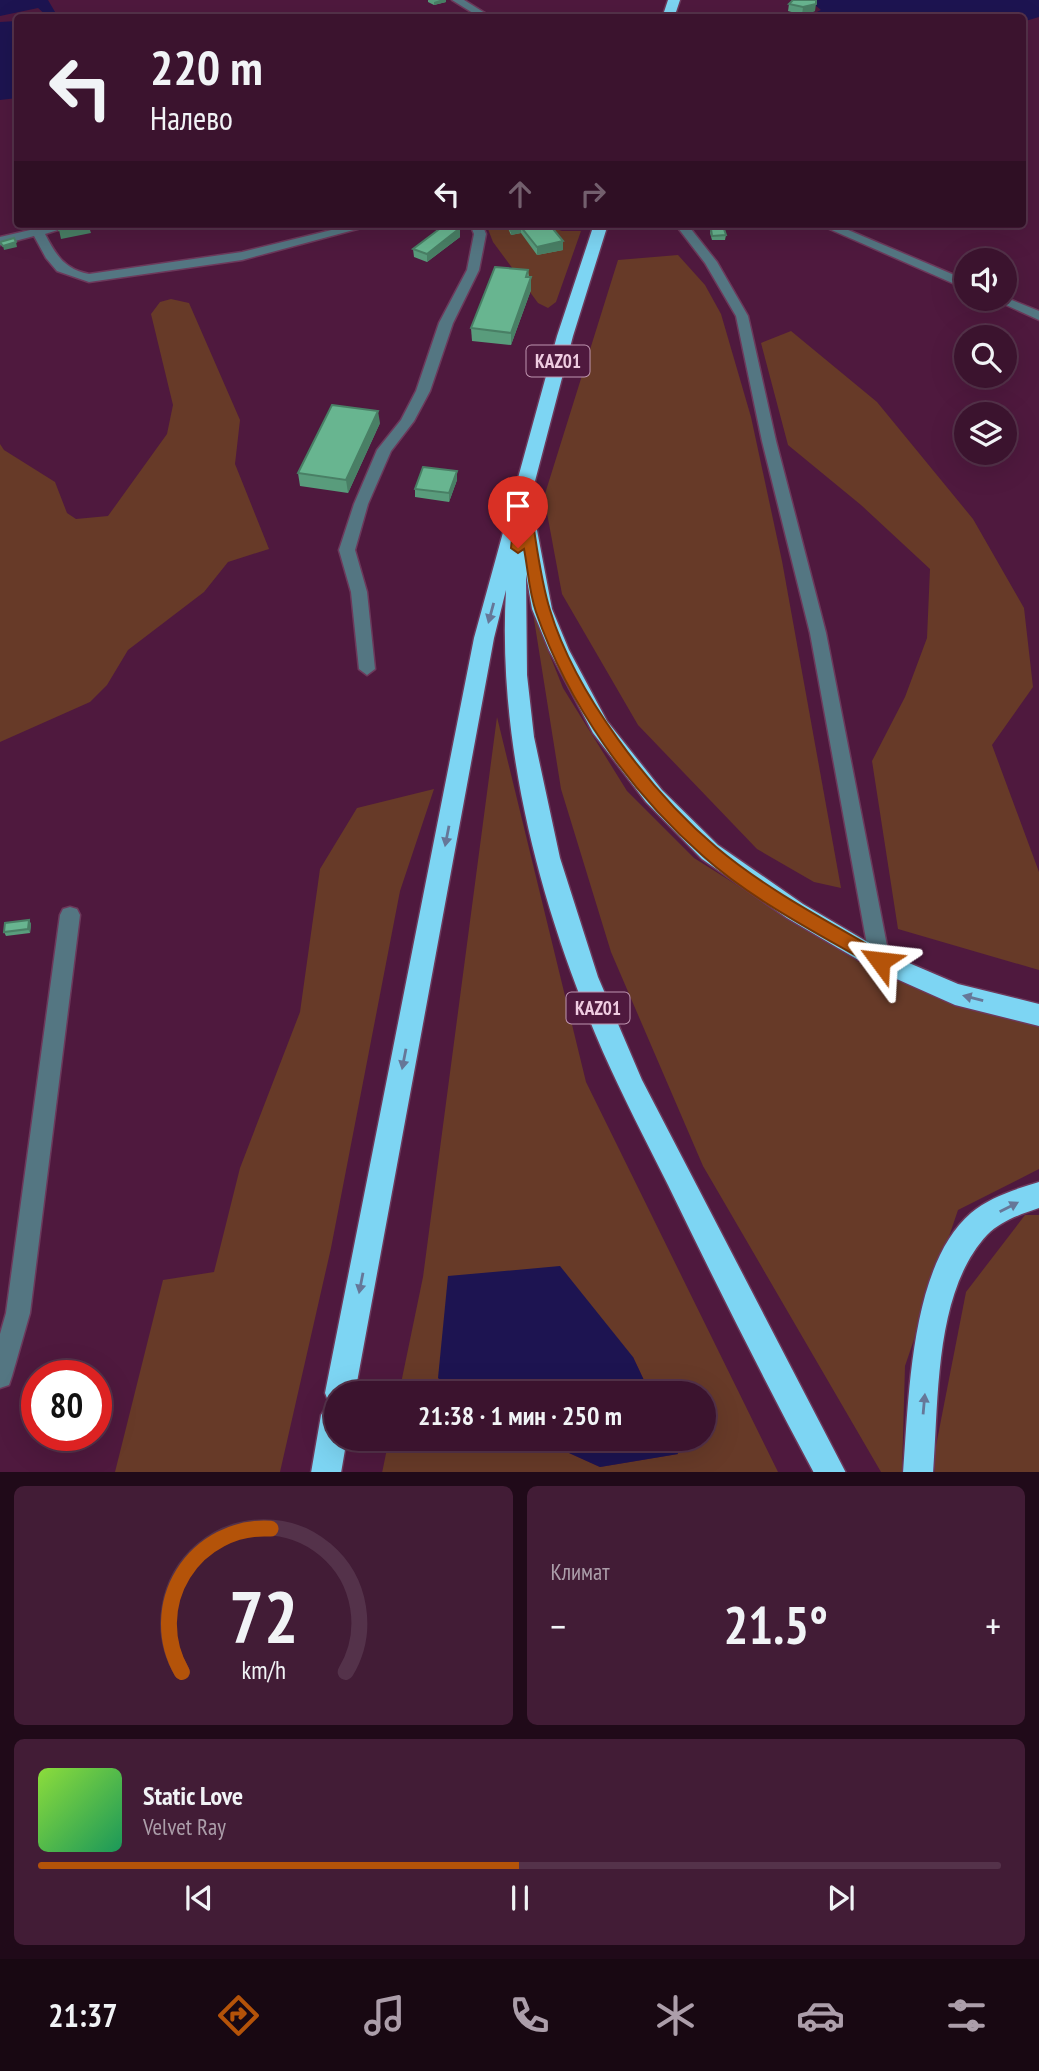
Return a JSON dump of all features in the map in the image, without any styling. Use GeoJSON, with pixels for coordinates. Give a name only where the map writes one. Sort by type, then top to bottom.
{"type":"FeatureCollection","features":[{"type":"Feature","properties":{"kind":"highway","name":"KАZ01"},"geometry":{"type":"LineString","coordinates":[[342,1381],[484,638],[565,336],[600,228]]}},
{"type":"Feature","properties":{"kind":"highway","name":"KАZ01"},"geometry":{"type":"LineString","coordinates":[[523,500],[542,609],[559,650],[608,737],[654,796],[710,852],[795,911],[880,961],[955,994],[1039,1015]]}},
{"type":"Feature","properties":{"kind":"highway","name":"KАZ01"},"geometry":{"type":"LineString","coordinates":[[523,500],[516,572],[520,704],[532,792],[558,901],[609,1037],[755,1336],[831,1472]]}},
{"type":"Feature","properties":{"kind":"highway"},"geometry":{"type":"LineString","coordinates":[[919,1472],[931,1326],[951,1266],[977,1226],[1012,1204],[1039,1195]]}},
{"type":"Feature","properties":{"kind":"highway"},"geometry":{"type":"LineString","coordinates":[[326,1472],[330,1451]]}},
{"type":"Feature","properties":{"kind":"street"},"geometry":{"type":"LineString","coordinates":[[457,0],[482,14]]}},
{"type":"Feature","properties":{"kind":"street"},"geometry":{"type":"LineString","coordinates":[[0,241],[54,228]]}},
{"type":"Feature","properties":{"kind":"street"},"geometry":{"type":"LineString","coordinates":[[38,232],[55,264],[67,274],[89,278],[242,256],[354,228]]}},
{"type":"Feature","properties":{"kind":"street"},"geometry":{"type":"LineString","coordinates":[[367,668],[359,592],[347,550],[361,504],[384,450],[407,421],[423,391],[446,323],[473,270],[480,234],[478,228]]}},
{"type":"Feature","properties":{"kind":"street"},"geometry":{"type":"LineString","coordinates":[[684,228],[711,262],[742,316],[769,441],[818,633],[880,961]]}},
{"type":"Feature","properties":{"kind":"street"},"geometry":{"type":"LineString","coordinates":[[833,228],[954,280]]}},
{"type":"Feature","properties":{"kind":"street"},"geometry":{"type":"LineString","coordinates":[[1017,307],[1039,316]]}},
{"type":"Feature","properties":{"kind":"street"},"geometry":{"type":"LineString","coordinates":[[0,1376],[18,1312],[70,915]]}},
{"type":"Feature","properties":{"kind":"shaded area"},"geometry":{"type":"Polygon","coordinates":[[[0,0],[48,0],[56,14],[45,14],[38,8],[0,16],[0,0]]]}},
{"type":"Feature","properties":{"kind":"shaded area"},"geometry":{"type":"Polygon","coordinates":[[[809,0],[1039,0],[1039,17],[1026,21],[1026,14],[812,14],[821,10],[809,0]]]}},
{"type":"Feature","properties":{"kind":"shaded area"},"geometry":{"type":"Polygon","coordinates":[[[14,21],[14,98],[0,100],[0,22],[14,21]]]}},
{"type":"Feature","properties":{"kind":"shaded area"},"geometry":{"type":"Polygon","coordinates":[[[488,228],[581,231],[556,302],[548,308],[538,303],[493,242],[488,228]]]}},
{"type":"Feature","properties":{"kind":"shaded area"},"geometry":{"type":"Polygon","coordinates":[[[678,255],[705,285],[721,314],[751,417],[782,561],[841,888],[814,882],[757,849],[638,725],[562,594],[544,497],[618,260],[678,255]]]}},
{"type":"Feature","properties":{"kind":"shaded area"},"geometry":{"type":"Polygon","coordinates":[[[171,299],[189,303],[240,420],[235,464],[269,549],[228,562],[204,592],[128,650],[107,685],[90,702],[0,742],[0,444],[4,450],[55,482],[67,513],[76,519],[108,516],[167,434],[173,405],[151,314],[160,302],[171,299]]]}},
{"type":"Feature","properties":{"kind":"shaded area"},"geometry":{"type":"Polygon","coordinates":[[[791,331],[877,402],[973,519],[1024,608],[1033,687],[992,745],[1039,872],[1039,970],[898,929],[872,761],[905,697],[927,638],[930,569],[861,505],[788,445],[761,343],[791,331]]]}},
{"type":"Feature","properties":{"kind":"shaded area"},"geometry":{"type":"Polygon","coordinates":[[[533,613],[563,688],[627,791],[694,858],[867,967],[926,992],[1039,1027],[1039,1169],[958,1210],[905,1366],[902,1472],[881,1472],[703,1166],[611,952],[561,789],[533,613]]]}},
{"type":"Feature","properties":{"kind":"shaded area"},"geometry":{"type":"Polygon","coordinates":[[[497,717],[586,1082],[778,1472],[382,1472],[387,1451],[565,1451],[600,1467],[678,1454],[677,1451],[716,1451],[716,1381],[644,1381],[633,1357],[438,1378],[442,1381],[401,1381],[423,1277],[497,717]]]}},
{"type":"Feature","properties":{"kind":"shaded area"},"geometry":{"type":"Polygon","coordinates":[[[434,789],[400,891],[331,1248],[280,1472],[115,1472],[163,1280],[214,1272],[240,1168],[300,1012],[320,869],[357,808],[434,789]]]}},
{"type":"Feature","properties":{"kind":"shaded area"},"geometry":{"type":"Polygon","coordinates":[[[1025,1215],[1039,1215],[1039,1472],[935,1472],[933,1461],[966,1292],[1025,1215]]]}},
{"type":"Feature","properties":{"kind":"shaded area"},"geometry":{"type":"Polygon","coordinates":[[[560,1266],[633,1357],[644,1381],[442,1381],[438,1378],[448,1276],[560,1266]]]}},
{"type":"Feature","properties":{"kind":"shaded area"},"geometry":{"type":"Polygon","coordinates":[[[565,1451],[677,1451],[678,1454],[600,1467],[565,1451]]]}},
{"type":"Feature","properties":{"kind":"building"},"geometry":{"type":"Polygon","coordinates":[[[793,0],[816,0],[816,4],[803,7],[789,4],[793,0]]]}},
{"type":"Feature","properties":{"kind":"building"},"geometry":{"type":"Polygon","coordinates":[[[441,228],[460,228],[427,254],[413,249],[441,228]]]}},
{"type":"Feature","properties":{"kind":"building"},"geometry":{"type":"Polygon","coordinates":[[[522,228],[552,228],[563,241],[537,247],[522,228]]]}},
{"type":"Feature","properties":{"kind":"building"},"geometry":{"type":"Polygon","coordinates":[[[711,229],[724,229],[726,235],[712,236],[711,229]]]}},
{"type":"Feature","properties":{"kind":"building"},"geometry":{"type":"Polygon","coordinates":[[[14,238],[16,242],[3,246],[0,242],[14,238]]]}},
{"type":"Feature","properties":{"kind":"building"},"geometry":{"type":"Polygon","coordinates":[[[495,267],[528,270],[526,277],[531,277],[511,333],[471,328],[495,267]]]}},
{"type":"Feature","properties":{"kind":"building"},"geometry":{"type":"Polygon","coordinates":[[[332,405],[378,411],[346,480],[298,473],[332,405]]]}},
{"type":"Feature","properties":{"kind":"building"},"geometry":{"type":"Polygon","coordinates":[[[423,467],[457,471],[449,493],[415,489],[423,467]]]}},
{"type":"Feature","properties":{"kind":"building"},"geometry":{"type":"Polygon","coordinates":[[[29,920],[28,929],[4,932],[5,923],[29,920]]]}},
{"type":"Feature","properties":{"kind":"route"},"geometry":{"type":"LineString","coordinates":[[518,548],[523,500],[542,609],[559,650],[600,727],[654,796],[710,852],[795,911],[880,961]]}}]}
